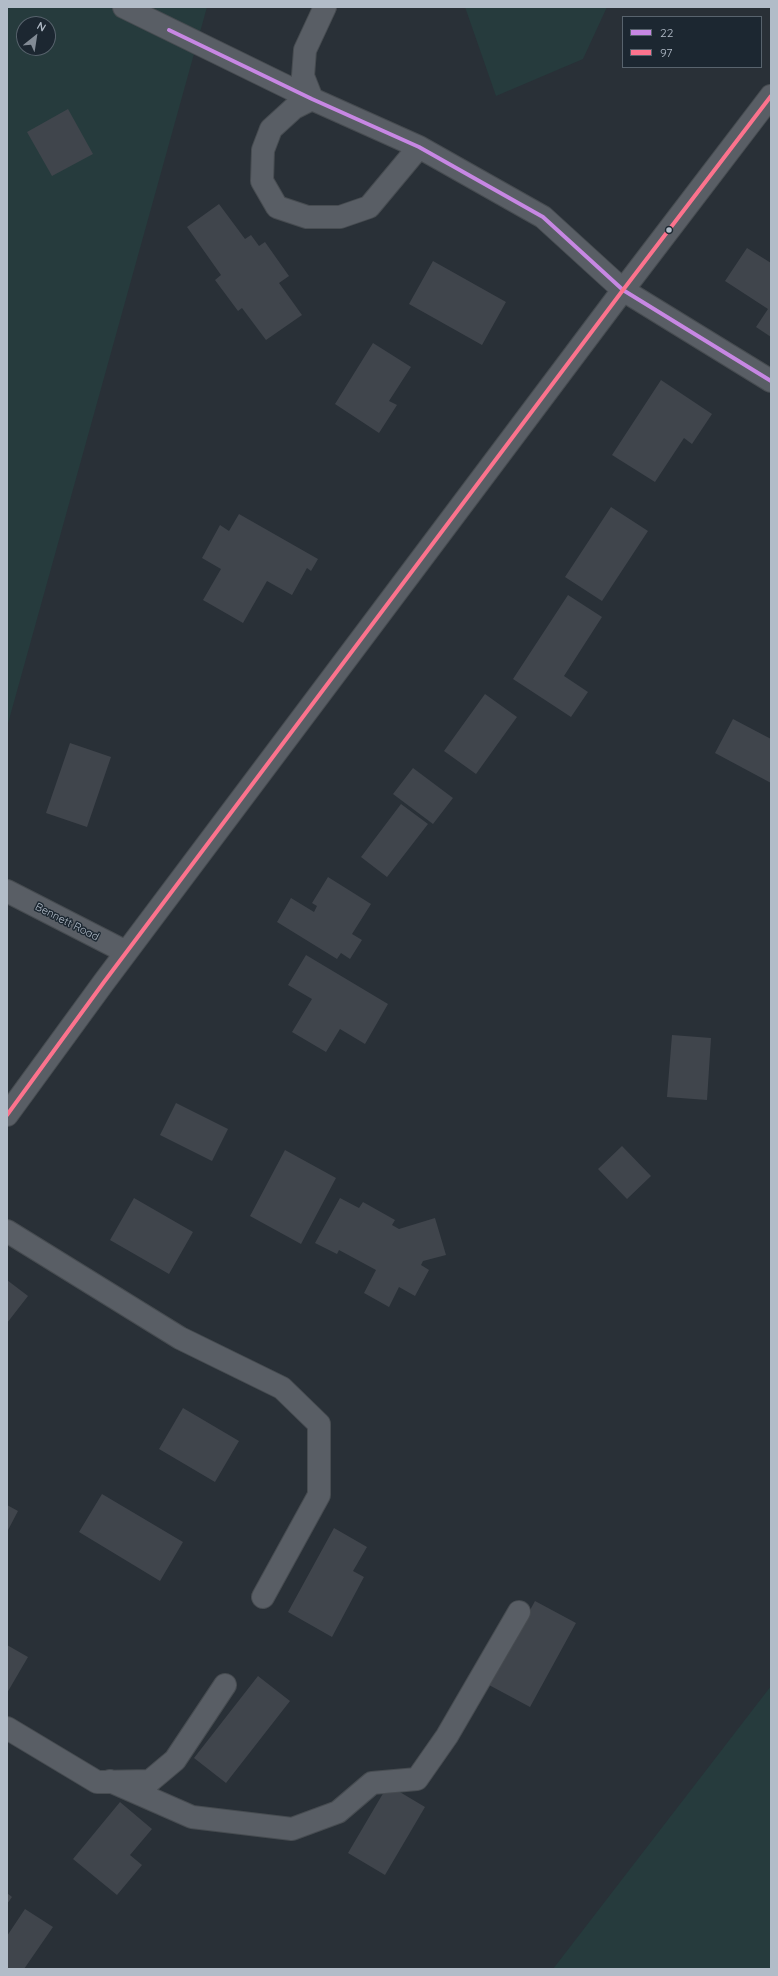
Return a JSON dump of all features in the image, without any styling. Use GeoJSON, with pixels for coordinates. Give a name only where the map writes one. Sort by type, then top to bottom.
{"type":"FeatureCollection","features":[{"type":"Feature","properties":{"kind":"street"},"geometry":{"type":"LineString","coordinates":[[124,7],[312,99],[418,147],[543,217],[623,290],[771,381]]}},
{"type":"Feature","properties":{"kind":"street"},"geometry":{"type":"LineString","coordinates":[[312,99],[303,76],[305,50],[325,7]]}},
{"type":"Feature","properties":{"kind":"street"},"geometry":{"type":"LineString","coordinates":[[7,1115],[126,952],[623,290],[771,96]]}},
{"type":"Feature","properties":{"kind":"street"},"geometry":{"type":"LineString","coordinates":[[312,99],[294,108],[271,128],[263,150],[262,181],[277,207],[307,217],[340,217],[369,207],[418,147]]}},
{"type":"Feature","properties":{"kind":"street","name":"Bennett Road"},"geometry":{"type":"LineString","coordinates":[[7,891],[126,952]]}},
{"type":"Feature","properties":{"kind":"street"},"geometry":{"type":"LineString","coordinates":[[7,1231],[180,1338],[282,1388],[319,1424],[319,1495],[263,1597]]}},
{"type":"Feature","properties":{"kind":"street"},"geometry":{"type":"LineString","coordinates":[[110,1781],[192,1817],[292,1829],[338,1812],[372,1783],[417,1779],[447,1736],[519,1612]]}},
{"type":"Feature","properties":{"kind":"street"},"geometry":{"type":"LineString","coordinates":[[7,1728],[97,1782],[150,1781],[175,1760],[225,1685]]}},
{"type":"Feature","properties":{"kind":"green space"},"geometry":{"type":"Polygon","coordinates":[[[7,7],[207,7],[7,727],[7,7]]]}},
{"type":"Feature","properties":{"kind":"green space"},"geometry":{"type":"Polygon","coordinates":[[[465,7],[607,7],[583,59],[496,96],[465,7]]]}},
{"type":"Feature","properties":{"kind":"green space"},"geometry":{"type":"Polygon","coordinates":[[[771,1686],[771,1969],[553,1969],[771,1686]]]}},
{"type":"Feature","properties":{"kind":"building"},"geometry":{"type":"Polygon","coordinates":[[[68,109],[93,154],[52,176],[27,132],[68,109]]]}},
{"type":"Feature","properties":{"kind":"building"},"geometry":{"type":"Polygon","coordinates":[[[219,204],[245,239],[251,235],[259,246],[265,242],[289,276],[279,283],[302,315],[266,340],[242,308],[238,311],[215,280],[221,275],[187,227],[219,204]]]}},
{"type":"Feature","properties":{"kind":"building"},"geometry":{"type":"Polygon","coordinates":[[[747,248],[771,263],[771,337],[756,327],[768,309],[725,281],[747,248]]]}},
{"type":"Feature","properties":{"kind":"building"},"geometry":{"type":"Polygon","coordinates":[[[433,261],[506,302],[482,345],[409,304],[433,261]]]}},
{"type":"Feature","properties":{"kind":"building"},"geometry":{"type":"Polygon","coordinates":[[[373,343],[411,367],[389,401],[397,405],[379,433],[335,404],[373,343]]]}},
{"type":"Feature","properties":{"kind":"building"},"geometry":{"type":"Polygon","coordinates":[[[661,380],[712,414],[692,444],[684,438],[655,482],[612,455],[661,380]]]}},
{"type":"Feature","properties":{"kind":"building"},"geometry":{"type":"Polygon","coordinates":[[[611,507],[648,531],[602,601],[565,577],[611,507]]]}},
{"type":"Feature","properties":{"kind":"building"},"geometry":{"type":"Polygon","coordinates":[[[239,514],[318,559],[311,571],[307,568],[292,595],[267,581],[243,623],[203,600],[221,569],[202,558],[220,525],[229,531],[239,514]]]}},
{"type":"Feature","properties":{"kind":"building"},"geometry":{"type":"Polygon","coordinates":[[[568,595],[602,617],[564,676],[588,692],[571,717],[513,679],[568,595]]]}},
{"type":"Feature","properties":{"kind":"building"},"geometry":{"type":"Polygon","coordinates":[[[485,694],[517,717],[476,774],[444,751],[485,694]]]}},
{"type":"Feature","properties":{"kind":"building"},"geometry":{"type":"Polygon","coordinates":[[[733,719],[771,739],[771,783],[715,753],[733,719]]]}},
{"type":"Feature","properties":{"kind":"building"},"geometry":{"type":"Polygon","coordinates":[[[70,743],[111,757],[87,827],[46,813],[70,743]]]}},
{"type":"Feature","properties":{"kind":"building"},"geometry":{"type":"Polygon","coordinates":[[[413,768],[453,798],[433,824],[393,794],[413,768]]]}},
{"type":"Feature","properties":{"kind":"building"},"geometry":{"type":"Polygon","coordinates":[[[401,804],[428,824],[387,877],[361,857],[401,804]]]}},
{"type":"Feature","properties":{"kind":"building"},"geometry":{"type":"Polygon","coordinates":[[[328,877],[371,904],[352,934],[362,940],[350,959],[341,953],[337,959],[277,922],[291,898],[314,912],[317,906],[312,903],[328,877]]]}},
{"type":"Feature","properties":{"kind":"building"},"geometry":{"type":"Polygon","coordinates":[[[306,955],[388,1004],[365,1044],[340,1029],[326,1052],[292,1032],[312,999],[288,985],[306,955]]]}},
{"type":"Feature","properties":{"kind":"building"},"geometry":{"type":"Polygon","coordinates":[[[672,1035],[711,1038],[707,1100],[667,1097],[672,1035]]]}},
{"type":"Feature","properties":{"kind":"building"},"geometry":{"type":"Polygon","coordinates":[[[176,1103],[228,1129],[212,1161],[160,1135],[176,1103]]]}},
{"type":"Feature","properties":{"kind":"building"},"geometry":{"type":"Polygon","coordinates":[[[622,1146],[651,1176],[627,1199],[598,1169],[622,1146]]]}},
{"type":"Feature","properties":{"kind":"building"},"geometry":{"type":"Polygon","coordinates":[[[285,1150],[336,1178],[301,1244],[250,1216],[285,1150]]]}},
{"type":"Feature","properties":{"kind":"building"},"geometry":{"type":"Polygon","coordinates":[[[134,1198],[193,1232],[169,1274],[110,1240],[134,1198]]]}},
{"type":"Feature","properties":{"kind":"building"},"geometry":{"type":"Polygon","coordinates":[[[340,1198],[359,1208],[363,1202],[395,1220],[392,1225],[399,1229],[435,1218],[446,1255],[423,1261],[421,1265],[429,1270],[415,1296],[399,1287],[389,1307],[364,1293],[376,1270],[339,1250],[337,1254],[315,1243],[340,1198]]]}},
{"type":"Feature","properties":{"kind":"building"},"geometry":{"type":"Polygon","coordinates":[[[7,1280],[28,1296],[7,1323],[7,1280]]]}},
{"type":"Feature","properties":{"kind":"building"},"geometry":{"type":"Polygon","coordinates":[[[183,1408],[239,1441],[215,1482],[159,1449],[183,1408]]]}},
{"type":"Feature","properties":{"kind":"building"},"geometry":{"type":"Polygon","coordinates":[[[102,1494],[183,1542],[160,1581],[79,1532],[102,1494]]]}},
{"type":"Feature","properties":{"kind":"building"},"geometry":{"type":"Polygon","coordinates":[[[7,1505],[18,1511],[7,1532],[7,1505]]]}},
{"type":"Feature","properties":{"kind":"building"},"geometry":{"type":"Polygon","coordinates":[[[334,1528],[367,1547],[353,1571],[364,1577],[332,1637],[288,1612],[334,1528]]]}},
{"type":"Feature","properties":{"kind":"building"},"geometry":{"type":"Polygon","coordinates":[[[535,1601],[576,1623],[530,1707],[489,1685],[535,1601]]]}},
{"type":"Feature","properties":{"kind":"building"},"geometry":{"type":"Polygon","coordinates":[[[7,1645],[28,1657],[7,1693],[7,1645]]]}},
{"type":"Feature","properties":{"kind":"building"},"geometry":{"type":"Polygon","coordinates":[[[258,1676],[290,1701],[226,1783],[194,1758],[258,1676]]]}},
{"type":"Feature","properties":{"kind":"building"},"geometry":{"type":"Polygon","coordinates":[[[388,1785],[425,1807],[385,1875],[348,1853],[388,1785]]]}},
{"type":"Feature","properties":{"kind":"building"},"geometry":{"type":"Polygon","coordinates":[[[120,1802],[152,1829],[130,1855],[142,1865],[117,1895],[73,1859],[120,1802]]]}},
{"type":"Feature","properties":{"kind":"building"},"geometry":{"type":"Polygon","coordinates":[[[7,1893],[12,1897],[7,1904],[7,1893]]]}},
{"type":"Feature","properties":{"kind":"building"},"geometry":{"type":"Polygon","coordinates":[[[25,1909],[53,1927],[24,1969],[7,1969],[7,1936],[25,1909]]]}},
{"type":"Feature","properties":{"kind":"transit line","name":"22"},"geometry":{"type":"LineString","coordinates":[[169,30],[312,99],[419,147],[543,217],[623,290],[771,381]]}},
{"type":"Feature","properties":{"kind":"transit line","name":"97"},"geometry":{"type":"LineString","coordinates":[[7,1115],[104,982],[623,290],[771,96]]}}]}
